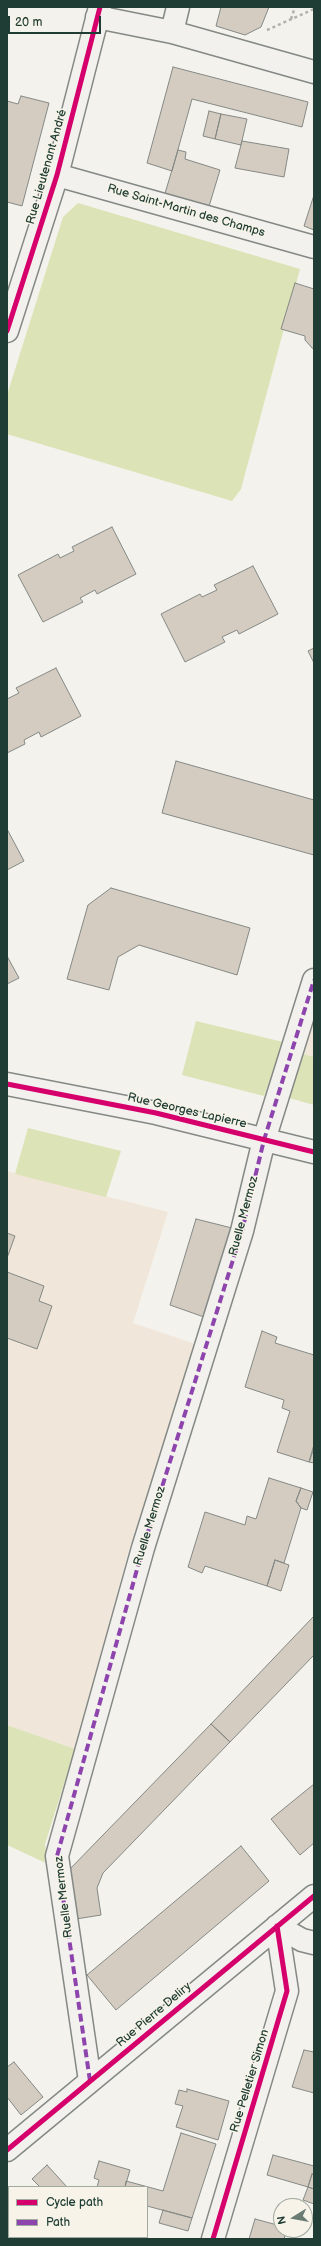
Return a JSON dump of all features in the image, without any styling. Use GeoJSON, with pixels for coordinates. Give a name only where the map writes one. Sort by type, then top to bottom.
{"type":"FeatureCollection","features":[{"type":"Feature","properties":{"kind":"street"},"geometry":{"type":"LineString","coordinates":[[172,32],[178,7]]}},
{"type":"Feature","properties":{"kind":"street"},"geometry":{"type":"LineString","coordinates":[[98,12],[314,72]]}},
{"type":"Feature","properties":{"kind":"street","name":"Rue Lieutenant André"},"geometry":{"type":"LineString","coordinates":[[7,331],[57,175],[98,12]]}},
{"type":"Feature","properties":{"kind":"street","name":"Rue Saint-Martin des Champs"},"geometry":{"type":"LineString","coordinates":[[57,175],[314,247]]}},
{"type":"Feature","properties":{"kind":"street","name":"Ruelle Mermoz"},"geometry":{"type":"LineString","coordinates":[[90,2081],[57,1856],[143,1548],[242,1231],[264,1140],[314,980]]}},
{"type":"Feature","properties":{"kind":"street","name":"Rue Georges Lapierre"},"geometry":{"type":"LineString","coordinates":[[7,1084],[156,1113],[314,1152]]}},
{"type":"Feature","properties":{"kind":"street","name":"Rue Pierre Deliry"},"geometry":{"type":"LineString","coordinates":[[7,2150],[314,1896]]}},
{"type":"Feature","properties":{"kind":"street"},"geometry":{"type":"LineString","coordinates":[[277,1926],[302,1940],[314,1944]]}},
{"type":"Feature","properties":{"kind":"street","name":"Rue Pelletier Simon"},"geometry":{"type":"LineString","coordinates":[[213,2239],[287,1991],[277,1926]]}},
{"type":"Feature","properties":{"kind":"path"},"geometry":{"type":"LineString","coordinates":[[291,19],[294,7]]}},
{"type":"Feature","properties":{"kind":"path"},"geometry":{"type":"LineString","coordinates":[[228,48],[314,9]]}},
{"type":"Feature","properties":{"kind":"shaded area"},"geometry":{"type":"Polygon","coordinates":[[[314,1012],[314,1057],[300,1053],[314,1012]]]}},
{"type":"Feature","properties":{"kind":"shaded area"},"geometry":{"type":"Polygon","coordinates":[[[7,1171],[168,1212],[133,1323],[195,1344],[128,1553],[75,1749],[7,1725],[7,1171]]]}},
{"type":"Feature","properties":{"kind":"green space"},"geometry":{"type":"Polygon","coordinates":[[[78,203],[300,269],[241,489],[232,501],[7,434],[7,395],[63,217],[78,203]]]}},
{"type":"Feature","properties":{"kind":"green space"},"geometry":{"type":"Polygon","coordinates":[[[196,1021],[283,1042],[264,1096],[182,1075],[196,1021]]]}},
{"type":"Feature","properties":{"kind":"green space"},"geometry":{"type":"Polygon","coordinates":[[[300,1053],[314,1057],[314,1105],[286,1097],[300,1053]]]}},
{"type":"Feature","properties":{"kind":"green space"},"geometry":{"type":"Polygon","coordinates":[[[28,1128],[121,1151],[106,1197],[15,1174],[28,1128]]]}},
{"type":"Feature","properties":{"kind":"green space"},"geometry":{"type":"Polygon","coordinates":[[[7,1725],[75,1749],[45,1844],[48,1864],[7,1845],[7,1725]]]}},
{"type":"Feature","properties":{"kind":"building"},"geometry":{"type":"Polygon","coordinates":[[[221,7],[269,7],[261,27],[245,35],[216,26],[221,7]]]}},
{"type":"Feature","properties":{"kind":"building"},"geometry":{"type":"Polygon","coordinates":[[[173,67],[308,102],[302,127],[192,99],[172,171],[147,163],[173,67]]]}},
{"type":"Feature","properties":{"kind":"building"},"geometry":{"type":"Polygon","coordinates":[[[21,96],[49,103],[22,206],[7,202],[7,101],[18,104],[21,96]]]}},
{"type":"Feature","properties":{"kind":"building"},"geometry":{"type":"Polygon","coordinates":[[[209,111],[221,114],[215,139],[203,136],[209,111]]]}},
{"type":"Feature","properties":{"kind":"building"},"geometry":{"type":"Polygon","coordinates":[[[221,114],[247,119],[241,145],[215,139],[221,114]]]}},
{"type":"Feature","properties":{"kind":"building"},"geometry":{"type":"Polygon","coordinates":[[[242,141],[289,149],[284,177],[235,168],[242,141]]]}},
{"type":"Feature","properties":{"kind":"building"},"geometry":{"type":"Polygon","coordinates":[[[178,150],[186,152],[185,159],[220,170],[207,213],[163,200],[178,150]]]}},
{"type":"Feature","properties":{"kind":"building"},"geometry":{"type":"Polygon","coordinates":[[[314,195],[314,230],[304,226],[314,195]]]}},
{"type":"Feature","properties":{"kind":"building"},"geometry":{"type":"Polygon","coordinates":[[[295,283],[314,289],[314,350],[305,340],[305,336],[281,329],[295,283]]]}},
{"type":"Feature","properties":{"kind":"building"},"geometry":{"type":"Polygon","coordinates":[[[112,527],[136,574],[97,594],[95,590],[80,598],[83,602],[43,622],[18,575],[58,554],[60,558],[74,551],[72,547],[112,527]]]}},
{"type":"Feature","properties":{"kind":"building"},"geometry":{"type":"Polygon","coordinates":[[[253,566],[278,614],[239,634],[237,630],[222,637],[225,642],[185,662],[161,614],[200,594],[202,597],[217,590],[214,585],[253,566]]]}},
{"type":"Feature","properties":{"kind":"building"},"geometry":{"type":"Polygon","coordinates":[[[314,648],[314,663],[308,651],[314,648]]]}},
{"type":"Feature","properties":{"kind":"building"},"geometry":{"type":"Polygon","coordinates":[[[56,668],[81,716],[41,737],[39,732],[24,740],[25,744],[7,753],[7,699],[19,693],[16,688],[56,668]]]}},
{"type":"Feature","properties":{"kind":"building"},"geometry":{"type":"Polygon","coordinates":[[[176,761],[314,800],[314,855],[162,813],[176,761]]]}},
{"type":"Feature","properties":{"kind":"building"},"geometry":{"type":"Polygon","coordinates":[[[7,829],[24,861],[7,870],[7,829]]]}},
{"type":"Feature","properties":{"kind":"building"},"geometry":{"type":"Polygon","coordinates":[[[111,888],[250,928],[237,975],[139,945],[118,957],[109,990],[67,979],[88,905],[111,888]]]}},
{"type":"Feature","properties":{"kind":"building"},"geometry":{"type":"Polygon","coordinates":[[[7,956],[19,978],[7,984],[7,956]]]}},
{"type":"Feature","properties":{"kind":"building"},"geometry":{"type":"Polygon","coordinates":[[[196,1219],[232,1228],[204,1317],[170,1305],[196,1219]]]}},
{"type":"Feature","properties":{"kind":"building"},"geometry":{"type":"Polygon","coordinates":[[[7,1233],[15,1236],[7,1258],[7,1233]]]}},
{"type":"Feature","properties":{"kind":"building"},"geometry":{"type":"Polygon","coordinates":[[[7,1272],[44,1286],[39,1301],[52,1306],[37,1349],[7,1338],[7,1272]]]}},
{"type":"Feature","properties":{"kind":"building"},"geometry":{"type":"Polygon","coordinates":[[[262,1331],[277,1337],[275,1343],[314,1355],[314,1448],[309,1462],[277,1452],[290,1411],[282,1408],[284,1400],[245,1387],[262,1331]]]}},
{"type":"Feature","properties":{"kind":"building"},"geometry":{"type":"Polygon","coordinates":[[[314,1448],[314,1463],[309,1462],[314,1448]]]}},
{"type":"Feature","properties":{"kind":"building"},"geometry":{"type":"Polygon","coordinates":[[[269,1478],[301,1488],[296,1501],[301,1508],[284,1563],[275,1560],[267,1586],[205,1566],[202,1573],[188,1567],[205,1512],[245,1525],[247,1516],[256,1519],[269,1478]]]}},
{"type":"Feature","properties":{"kind":"building"},"geometry":{"type":"Polygon","coordinates":[[[301,1488],[313,1492],[307,1510],[301,1508],[296,1501],[301,1488]]]}},
{"type":"Feature","properties":{"kind":"building"},"geometry":{"type":"Polygon","coordinates":[[[275,1560],[289,1565],[281,1591],[267,1586],[275,1560]]]}},
{"type":"Feature","properties":{"kind":"building"},"geometry":{"type":"Polygon","coordinates":[[[314,1616],[314,1655],[230,1742],[211,1724],[314,1616]]]}},
{"type":"Feature","properties":{"kind":"building"},"geometry":{"type":"Polygon","coordinates":[[[211,1724],[230,1742],[103,1873],[97,1888],[101,1915],[76,1919],[68,1871],[211,1724]]]}},
{"type":"Feature","properties":{"kind":"building"},"geometry":{"type":"Polygon","coordinates":[[[314,1784],[314,1843],[300,1855],[271,1819],[314,1784]]]}},
{"type":"Feature","properties":{"kind":"building"},"geometry":{"type":"Polygon","coordinates":[[[241,1846],[269,1881],[116,2010],[87,1975],[241,1846]]]}},
{"type":"Feature","properties":{"kind":"building"},"geometry":{"type":"Polygon","coordinates":[[[304,2050],[314,2052],[314,2093],[292,2087],[304,2050]]]}},
{"type":"Feature","properties":{"kind":"building"},"geometry":{"type":"Polygon","coordinates":[[[14,2062],[43,2097],[21,2115],[7,2097],[7,2067],[14,2062]]]}},
{"type":"Feature","properties":{"kind":"building"},"geometry":{"type":"Polygon","coordinates":[[[187,2089],[229,2101],[218,2140],[176,2127],[183,2106],[175,2104],[179,2090],[187,2092],[187,2089]]]}},
{"type":"Feature","properties":{"kind":"building"},"geometry":{"type":"Polygon","coordinates":[[[181,2133],[216,2144],[192,2218],[148,2206],[148,2187],[163,2191],[181,2133]]]}},
{"type":"Feature","properties":{"kind":"building"},"geometry":{"type":"Polygon","coordinates":[[[273,2155],[314,2166],[314,2175],[312,2174],[308,2187],[267,2175],[273,2155]]]}},
{"type":"Feature","properties":{"kind":"building"},"geometry":{"type":"Polygon","coordinates":[[[99,2161],[130,2170],[125,2186],[97,2186],[99,2180],[94,2178],[99,2161]]]}},
{"type":"Feature","properties":{"kind":"building"},"geometry":{"type":"Polygon","coordinates":[[[47,2165],[66,2186],[39,2186],[32,2179],[47,2165]]]}},
{"type":"Feature","properties":{"kind":"building"},"geometry":{"type":"Polygon","coordinates":[[[312,2174],[314,2175],[314,2189],[308,2187],[312,2174]]]}},
{"type":"Feature","properties":{"kind":"building"},"geometry":{"type":"Polygon","coordinates":[[[126,2181],[144,2186],[125,2186],[126,2181]]]}},
{"type":"Feature","properties":{"kind":"building"},"geometry":{"type":"Polygon","coordinates":[[[308,2187],[314,2189],[314,2204],[313,2198],[304,2198],[308,2187]]]}},
{"type":"Feature","properties":{"kind":"building"},"geometry":{"type":"Polygon","coordinates":[[[163,2210],[192,2218],[188,2231],[159,2223],[163,2210]]]}},
{"type":"Feature","properties":{"kind":"building"},"geometry":{"type":"Polygon","coordinates":[[[255,2219],[273,2224],[273,2238],[284,2238],[284,2239],[249,2239],[255,2219]]]}},
{"type":"Feature","properties":{"kind":"building"},"geometry":{"type":"Polygon","coordinates":[[[7,2220],[8,2238],[59,2239],[7,2239],[7,2220]]]}},
{"type":"Feature","properties":{"kind":"building"},"geometry":{"type":"Polygon","coordinates":[[[86,2238],[108,2238],[108,2239],[86,2238]]]}},
{"type":"Feature","properties":{"kind":"marked path"},"geometry":{"type":"LineString","coordinates":[[90,2081],[57,1856],[143,1548],[242,1231],[264,1140],[314,980]]}},
{"type":"Feature","properties":{"kind":"cycle path"},"geometry":{"type":"LineString","coordinates":[[7,331],[57,175],[100,7]]}},
{"type":"Feature","properties":{"kind":"cycle path"},"geometry":{"type":"LineString","coordinates":[[7,1084],[156,1113],[314,1152]]}},
{"type":"Feature","properties":{"kind":"cycle path"},"geometry":{"type":"LineString","coordinates":[[7,2150],[314,1896]]}},
{"type":"Feature","properties":{"kind":"cycle path"},"geometry":{"type":"LineString","coordinates":[[213,2239],[287,1991],[277,1926]]}}]}
